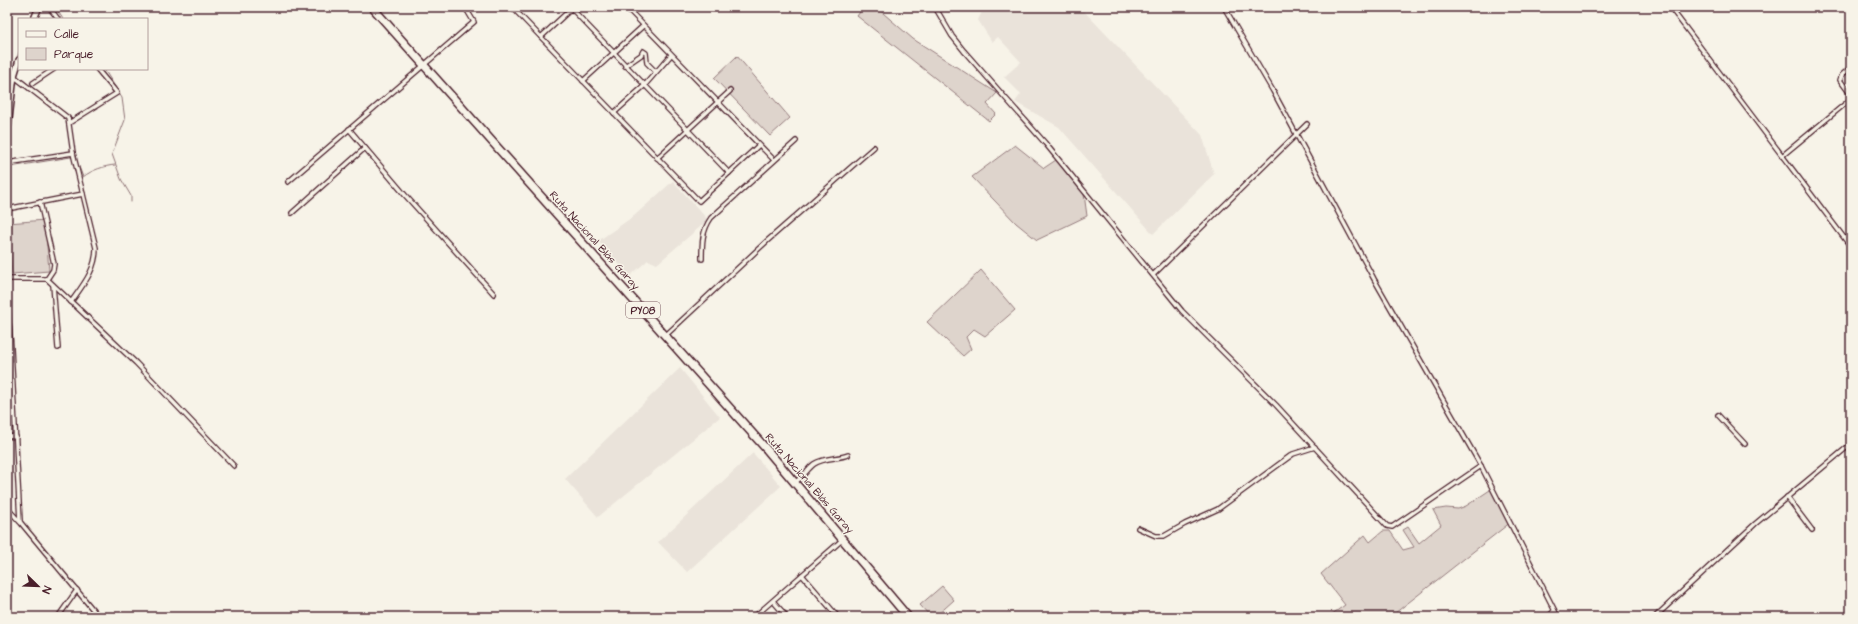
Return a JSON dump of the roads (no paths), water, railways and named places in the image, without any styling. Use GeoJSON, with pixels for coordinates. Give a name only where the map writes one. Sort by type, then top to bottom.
{"type":"FeatureCollection","features":[{"type":"Feature","properties":{"kind":"highway","name":"Ruta Nacional Blás Garay"},"geometry":{"type":"LineString","coordinates":[[372,7],[666,335],[844,539],[908,617]]}},
{"type":"Feature","properties":{"kind":"street"},"geometry":{"type":"LineString","coordinates":[[34,18],[38,7]]}},
{"type":"Feature","properties":{"kind":"street"},"geometry":{"type":"LineString","coordinates":[[49,7],[57,18]]}},
{"type":"Feature","properties":{"kind":"street"},"geometry":{"type":"LineString","coordinates":[[288,182],[474,22],[465,7]]}},
{"type":"Feature","properties":{"kind":"street"},"geometry":{"type":"LineString","coordinates":[[512,7],[699,202],[759,145]]}},
{"type":"Feature","properties":{"kind":"street"},"geometry":{"type":"LineString","coordinates":[[626,7],[774,160]]}},
{"type":"Feature","properties":{"kind":"street"},"geometry":{"type":"LineString","coordinates":[[935,7],[952,36],[964,51],[1047,145],[1182,311],[1276,405],[1315,447],[1348,486],[1390,527],[1481,466]]}},
{"type":"Feature","properties":{"kind":"street"},"geometry":{"type":"LineString","coordinates":[[1224,7],[1273,91],[1295,135],[1374,279],[1481,466],[1558,617]]}},
{"type":"Feature","properties":{"kind":"street"},"geometry":{"type":"LineString","coordinates":[[1670,7],[1851,247]]}},
{"type":"Feature","properties":{"kind":"street"},"geometry":{"type":"LineString","coordinates":[[541,37],[572,8],[644,86],[729,173]]}},
{"type":"Feature","properties":{"kind":"street"},"geometry":{"type":"LineString","coordinates":[[583,81],[643,26]]}},
{"type":"Feature","properties":{"kind":"street"},"geometry":{"type":"LineString","coordinates":[[625,66],[641,55],[643,51],[646,53],[647,63],[655,71]]}},
{"type":"Feature","properties":{"kind":"street"},"geometry":{"type":"LineString","coordinates":[[614,113],[644,86],[655,71],[671,54]]}},
{"type":"Feature","properties":{"kind":"street"},"geometry":{"type":"LineString","coordinates":[[7,136],[14,76],[18,63]]}},
{"type":"Feature","properties":{"kind":"street"},"geometry":{"type":"LineString","coordinates":[[1782,156],[1851,99],[1851,96],[1840,80],[1842,75],[1851,67]]}},
{"type":"Feature","properties":{"kind":"street"},"geometry":{"type":"LineString","coordinates":[[33,83],[52,70]]}},
{"type":"Feature","properties":{"kind":"street"},"geometry":{"type":"LineString","coordinates":[[69,123],[117,93],[98,70]]}},
{"type":"Feature","properties":{"kind":"street"},"geometry":{"type":"LineString","coordinates":[[7,71],[68,118],[73,153],[96,248],[96,258],[92,270],[71,302]]}},
{"type":"Feature","properties":{"kind":"street"},"geometry":{"type":"LineString","coordinates":[[657,158],[730,92]]}},
{"type":"Feature","properties":{"kind":"street"},"geometry":{"type":"LineString","coordinates":[[1153,275],[1307,124]]}},
{"type":"Feature","properties":{"kind":"street"},"geometry":{"type":"LineString","coordinates":[[349,129],[405,195],[494,294]]}},
{"type":"Feature","properties":{"kind":"street"},"geometry":{"type":"LineString","coordinates":[[702,259],[702,240],[705,227],[711,218],[796,141]]}},
{"type":"Feature","properties":{"kind":"street"},"geometry":{"type":"LineString","coordinates":[[666,335],[767,242],[874,147]]}},
{"type":"Feature","properties":{"kind":"street"},"geometry":{"type":"LineString","coordinates":[[292,213],[365,148]]}},
{"type":"Feature","properties":{"kind":"street"},"geometry":{"type":"LineString","coordinates":[[7,163],[73,153]]}},
{"type":"Feature","properties":{"kind":"street"},"geometry":{"type":"LineString","coordinates":[[7,209],[83,194]]}},
{"type":"Feature","properties":{"kind":"street"},"geometry":{"type":"LineString","coordinates":[[40,202],[54,264],[53,270],[47,279]]}},
{"type":"Feature","properties":{"kind":"street"},"geometry":{"type":"LineString","coordinates":[[7,279],[47,279],[136,363],[234,466]]}},
{"type":"Feature","properties":{"kind":"street"},"geometry":{"type":"LineString","coordinates":[[53,285],[58,348]]}},
{"type":"Feature","properties":{"kind":"street"},"geometry":{"type":"LineString","coordinates":[[7,296],[20,521]]}},
{"type":"Feature","properties":{"kind":"street"},"geometry":{"type":"LineString","coordinates":[[1718,415],[1745,444]]}},
{"type":"Feature","properties":{"kind":"street"},"geometry":{"type":"LineString","coordinates":[[7,436],[16,437]]}},
{"type":"Feature","properties":{"kind":"street"},"geometry":{"type":"LineString","coordinates":[[1655,617],[1755,524],[1851,444]]}},
{"type":"Feature","properties":{"kind":"street"},"geometry":{"type":"LineString","coordinates":[[1138,528],[1156,536],[1164,536],[1185,524],[1218,509],[1293,454],[1315,447]]}},
{"type":"Feature","properties":{"kind":"street"},"geometry":{"type":"LineString","coordinates":[[795,482],[814,463],[835,456],[842,458],[848,455]]}},
{"type":"Feature","properties":{"kind":"street"},"geometry":{"type":"LineString","coordinates":[[1787,497],[1812,530]]}},
{"type":"Feature","properties":{"kind":"street"},"geometry":{"type":"LineString","coordinates":[[7,508],[20,521],[99,617]]}},
{"type":"Feature","properties":{"kind":"street"},"geometry":{"type":"LineString","coordinates":[[754,617],[844,539]]}},
{"type":"Feature","properties":{"kind":"street"},"geometry":{"type":"LineString","coordinates":[[802,575],[838,617]]}},
{"type":"Feature","properties":{"kind":"street"},"geometry":{"type":"LineString","coordinates":[[58,617],[77,590]]}},
{"type":"Feature","properties":{"kind":"street"},"geometry":{"type":"LineString","coordinates":[[773,601],[787,617]]}},
{"type":"Feature","properties":{"kind":"street"},"geometry":{"type":"LineString","coordinates":[[1548,617],[1554,611]]}},
{"type":"Feature","properties":{"kind":"waterway"},"geometry":{"type":"LineString","coordinates":[[31,18],[35,7]]}},
{"type":"Feature","properties":{"kind":"waterway"},"geometry":{"type":"LineString","coordinates":[[55,7],[62,18]]}},
{"type":"Feature","properties":{"kind":"waterway"},"geometry":{"type":"LineString","coordinates":[[15,64],[18,55]]}},
{"type":"Feature","properties":{"kind":"waterway"},"geometry":{"type":"LineString","coordinates":[[105,70],[122,98],[125,120],[112,154],[121,179],[131,196],[131,202]]}},
{"type":"Feature","properties":{"kind":"waterway"},"geometry":{"type":"LineString","coordinates":[[18,76],[72,119]]}},
{"type":"Feature","properties":{"kind":"waterway"},"geometry":{"type":"LineString","coordinates":[[10,167],[71,157]]}},
{"type":"Feature","properties":{"kind":"waterway"},"geometry":{"type":"LineString","coordinates":[[77,162],[83,177],[90,172],[115,165]]}}]}
